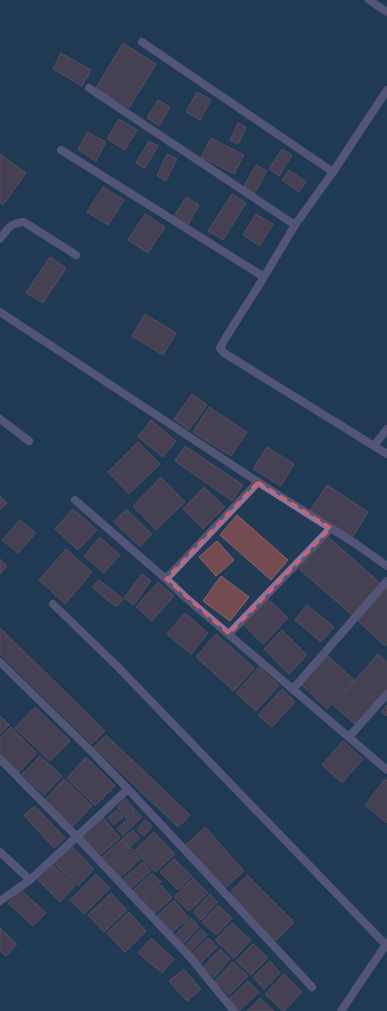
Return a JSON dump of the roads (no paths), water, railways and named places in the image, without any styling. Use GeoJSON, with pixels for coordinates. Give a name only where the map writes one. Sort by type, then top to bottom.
{"type":"FeatureCollection","features":[{"type":"Feature","properties":{"kind":"street"},"geometry":{"type":"LineString","coordinates":[[369,0],[387,12]]}},
{"type":"Feature","properties":{"kind":"street"},"geometry":{"type":"LineString","coordinates":[[142,42],[333,172]]}},
{"type":"Feature","properties":{"kind":"street"},"geometry":{"type":"LineString","coordinates":[[89,88],[295,225]]}},
{"type":"Feature","properties":{"kind":"street"},"geometry":{"type":"LineString","coordinates":[[387,90],[333,172],[295,225],[220,348],[224,354],[387,454]]}},
{"type":"Feature","properties":{"kind":"street"},"geometry":{"type":"LineString","coordinates":[[61,150],[264,278]]}},
{"type":"Feature","properties":{"kind":"street"},"geometry":{"type":"LineString","coordinates":[[0,239],[8,228],[15,223],[24,222],[76,255]]}},
{"type":"Feature","properties":{"kind":"street"},"geometry":{"type":"LineString","coordinates":[[0,312],[258,482],[356,544],[387,566]]}},
{"type":"Feature","properties":{"kind":"street"},"geometry":{"type":"LineString","coordinates":[[0,419],[28,441]]}},
{"type":"Feature","properties":{"kind":"street"},"geometry":{"type":"LineString","coordinates":[[374,446],[387,429]]}},
{"type":"Feature","properties":{"kind":"street"},"geometry":{"type":"LineString","coordinates":[[166,579],[258,482]]}},
{"type":"Feature","properties":{"kind":"street"},"geometry":{"type":"LineString","coordinates":[[75,500],[185,597],[387,770]]}},
{"type":"Feature","properties":{"kind":"street"},"geometry":{"type":"LineString","coordinates":[[229,634],[331,528]]}},
{"type":"Feature","properties":{"kind":"street"},"geometry":{"type":"LineString","coordinates":[[294,689],[387,581]]}},
{"type":"Feature","properties":{"kind":"street"},"geometry":{"type":"LineString","coordinates":[[53,604],[117,666],[386,944],[341,1011]]}},
{"type":"Feature","properties":{"kind":"street"},"geometry":{"type":"LineString","coordinates":[[0,662],[90,749],[312,987]]}},
{"type":"Feature","properties":{"kind":"street"},"geometry":{"type":"LineString","coordinates":[[349,737],[387,694]]}},
{"type":"Feature","properties":{"kind":"street"},"geometry":{"type":"LineString","coordinates":[[0,759],[189,956],[234,1011]]}},
{"type":"Feature","properties":{"kind":"street"},"geometry":{"type":"LineString","coordinates":[[0,901],[30,880],[128,789]]}},
{"type":"Feature","properties":{"kind":"street"},"geometry":{"type":"LineString","coordinates":[[0,852],[30,880]]}}]}
